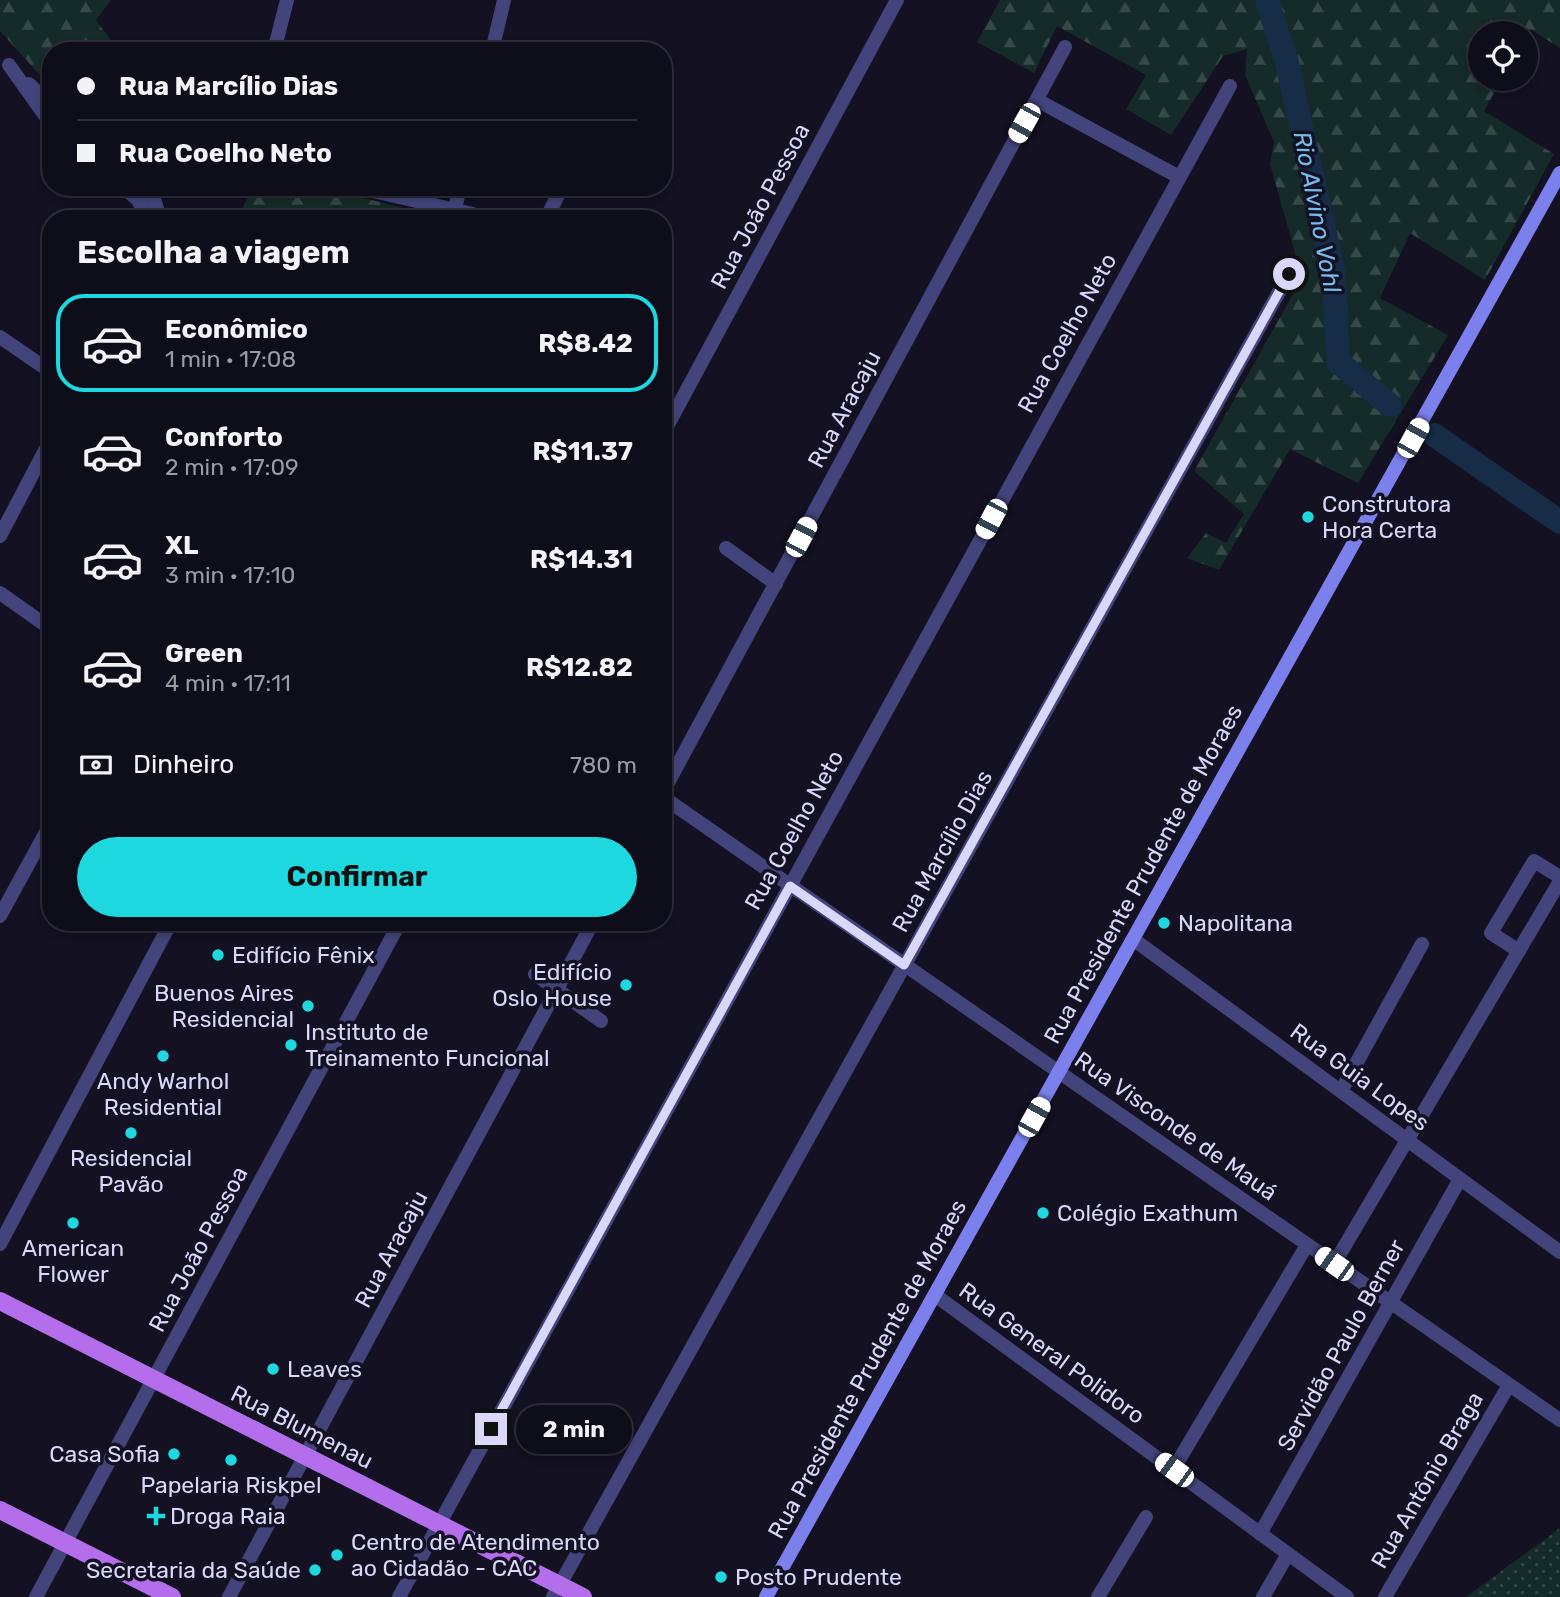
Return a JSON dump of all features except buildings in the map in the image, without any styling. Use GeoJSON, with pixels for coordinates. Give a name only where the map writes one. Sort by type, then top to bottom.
{"type":"FeatureCollection","features":[{"type":"Feature","properties":{"kind":"main road","name":"Rua Presidente Prudente de Moraes"},"geometry":{"type":"LineString","coordinates":[[766,1597],[1560,173]]}},
{"type":"Feature","properties":{"kind":"main road","name":"Rua Blumenau"},"geometry":{"type":"LineString","coordinates":[[0,1301],[439,1524],[556,1591],[583,1597]]}},
{"type":"Feature","properties":{"kind":"main road"},"geometry":{"type":"LineString","coordinates":[[0,1510],[172,1597]]}},
{"type":"Feature","properties":{"kind":"street"},"geometry":{"type":"LineString","coordinates":[[276,42],[287,0]]}},
{"type":"Feature","properties":{"kind":"street"},"geometry":{"type":"LineString","coordinates":[[494,42],[504,0]]}},
{"type":"Feature","properties":{"kind":"street","name":"Rua João Pessoa"},"geometry":{"type":"LineString","coordinates":[[672,417],[897,0]]}},
{"type":"Feature","properties":{"kind":"street","name":"Rua Aracaju"},"geometry":{"type":"LineString","coordinates":[[672,775],[1065,47]]}},
{"type":"Feature","properties":{"kind":"street"},"geometry":{"type":"LineString","coordinates":[[4,60],[42,96]]}},
{"type":"Feature","properties":{"kind":"street"},"geometry":{"type":"LineString","coordinates":[[4,60],[42,112]]}},
{"type":"Feature","properties":{"kind":"street","name":"Rua Coelho Neto"},"geometry":{"type":"LineString","coordinates":[[399,1597],[1230,86]]}},
{"type":"Feature","properties":{"kind":"street"},"geometry":{"type":"LineString","coordinates":[[1037,100],[1179,177]]}},
{"type":"Feature","properties":{"kind":"street"},"geometry":{"type":"LineString","coordinates":[[396,196],[458,210]]}},
{"type":"Feature","properties":{"kind":"street"},"geometry":{"type":"LineString","coordinates":[[454,209],[458,196]]}},
{"type":"Feature","properties":{"kind":"street","name":"Rua Marcílio Dias"},"geometry":{"type":"LineString","coordinates":[[556,1591],[1289,274]]}},
{"type":"Feature","properties":{"kind":"street"},"geometry":{"type":"LineString","coordinates":[[0,337],[42,366]]}},
{"type":"Feature","properties":{"kind":"street"},"geometry":{"type":"LineString","coordinates":[[0,536],[42,456]]}},
{"type":"Feature","properties":{"kind":"street"},"geometry":{"type":"LineString","coordinates":[[726,548],[776,584]]}},
{"type":"Feature","properties":{"kind":"street"},"geometry":{"type":"LineString","coordinates":[[0,593],[42,623]]}},
{"type":"Feature","properties":{"kind":"street","name":"Rua Visconde de Mauá"},"geometry":{"type":"LineString","coordinates":[[672,803],[1560,1420]]}},
{"type":"Feature","properties":{"kind":"street"},"geometry":{"type":"LineString","coordinates":[[0,916],[42,839]]}},
{"type":"Feature","properties":{"kind":"street"},"geometry":{"type":"LineString","coordinates":[[1334,1264],[1519,951],[1560,879],[1534,861],[1491,933],[1519,951]]}},
{"type":"Feature","properties":{"kind":"street"},"geometry":{"type":"LineString","coordinates":[[0,1244],[166,931]]}},
{"type":"Feature","properties":{"kind":"street","name":"Rua João Pessoa"},"geometry":{"type":"LineString","coordinates":[[36,1597],[395,931]]}},
{"type":"Feature","properties":{"kind":"street","name":"Rua Aracaju"},"geometry":{"type":"LineString","coordinates":[[229,1597],[588,931]]}},
{"type":"Feature","properties":{"kind":"street","name":"Rua Guia Lopes"},"geometry":{"type":"LineString","coordinates":[[1133,939],[1560,1252]]}},
{"type":"Feature","properties":{"kind":"street"},"geometry":{"type":"LineString","coordinates":[[1341,1091],[1422,944]]}},
{"type":"Feature","properties":{"kind":"street"},"geometry":{"type":"LineString","coordinates":[[536,974],[601,1021]]}},
{"type":"Feature","properties":{"kind":"street","name":"Servidão Paulo Berner"},"geometry":{"type":"LineString","coordinates":[[1261,1534],[1460,1179]]}},
{"type":"Feature","properties":{"kind":"street"},"geometry":{"type":"LineString","coordinates":[[1174,1470],[1307,1245]]}},
{"type":"Feature","properties":{"kind":"street","name":"Rua General Polidoro"},"geometry":{"type":"LineString","coordinates":[[934,1295],[1347,1597]]}},
{"type":"Feature","properties":{"kind":"street","name":"Rua Antônio Braga"},"geometry":{"type":"LineString","coordinates":[[1385,1597],[1509,1385]]}},
{"type":"Feature","properties":{"kind":"street"},"geometry":{"type":"LineString","coordinates":[[1098,1597],[1146,1517]]}},
{"type":"Feature","properties":{"kind":"street"},"geometry":{"type":"LineString","coordinates":[[1263,1597],[1288,1554]]}},
{"type":"Feature","properties":{"kind":"green space"},"geometry":{"type":"Polygon","coordinates":[[[0,0],[111,0],[96,20],[112,42],[42,42],[42,77],[0,31],[0,0]]]}},
{"type":"Feature","properties":{"kind":"green space"},"geometry":{"type":"Polygon","coordinates":[[[1000,0],[1560,0],[1560,48],[1538,34],[1538,21],[1468,21],[1468,91],[1495,91],[1484,111],[1554,154],[1485,280],[1410,233],[1380,298],[1448,335],[1358,483],[1290,449],[1219,570],[1187,558],[1206,533],[1226,543],[1244,514],[1194,471],[1302,278],[1270,164],[1274,142],[1245,75],[1247,49],[1223,56],[1171,135],[1126,109],[1146,75],[1057,26],[1034,73],[977,42],[1000,0]]]}},
{"type":"Feature","properties":{"kind":"green space"},"geometry":{"type":"Polygon","coordinates":[[[248,196],[356,196],[411,210],[242,210],[248,196]]]}},
{"type":"Feature","properties":{"kind":"green space"},"geometry":{"type":"Polygon","coordinates":[[[1560,1528],[1560,1597],[1466,1597],[1560,1528]]]}},
{"type":"Feature","properties":{"kind":"waterway","name":"Rio Alvino Vohl"},"geometry":{"type":"LineString","coordinates":[[1267,0],[1287,63],[1334,274],[1338,362],[1390,405]]}},
{"type":"Feature","properties":{"kind":"waterway","name":"Rio Alvino Vohl"},"geometry":{"type":"LineString","coordinates":[[1434,435],[1560,522]]}},
{"type":"Feature","properties":{"kind":"place","name":"Construtora Hora Certa"},"geometry":{"type":"Point","coordinates":[1308,517]}},
{"type":"Feature","properties":{"kind":"place","name":"Napolitana"},"geometry":{"type":"Point","coordinates":[1164,923]}},
{"type":"Feature","properties":{"kind":"place","name":"Edifício Fênix"},"geometry":{"type":"Point","coordinates":[218,955]}},
{"type":"Feature","properties":{"kind":"place","name":"Edifício Oslo House"},"geometry":{"type":"Point","coordinates":[626,985]}},
{"type":"Feature","properties":{"kind":"place","name":"Buenos Aires Residencial"},"geometry":{"type":"Point","coordinates":[308,1006]}},
{"type":"Feature","properties":{"kind":"place","name":"Instituto de Treinamento Funcional"},"geometry":{"type":"Point","coordinates":[291,1045]}},
{"type":"Feature","properties":{"kind":"place","name":"Andy Warhol Residential"},"geometry":{"type":"Point","coordinates":[163,1056]}},
{"type":"Feature","properties":{"kind":"place","name":"Residencial Pavão"},"geometry":{"type":"Point","coordinates":[131,1133]}},
{"type":"Feature","properties":{"kind":"place","name":"Colégio Exathum"},"geometry":{"type":"Point","coordinates":[1043,1213]}},
{"type":"Feature","properties":{"kind":"place","name":"American Flower"},"geometry":{"type":"Point","coordinates":[73,1223]}},
{"type":"Feature","properties":{"kind":"place","name":"Leaves"},"geometry":{"type":"Point","coordinates":[273,1369]}},
{"type":"Feature","properties":{"kind":"place","name":"Casa Sofia"},"geometry":{"type":"Point","coordinates":[174,1454]}},
{"type":"Feature","properties":{"kind":"place","name":"Papelaria Riskpel"},"geometry":{"type":"Point","coordinates":[231,1460]}},
{"type":"Feature","properties":{"kind":"place","name":"Droga Raia"},"geometry":{"type":"Point","coordinates":[156,1516]}},
{"type":"Feature","properties":{"kind":"place","name":"Centro de Atendimento ao Cidadão - CAC"},"geometry":{"type":"Point","coordinates":[337,1555]}},
{"type":"Feature","properties":{"kind":"place","name":"Secretaria da Saúde"},"geometry":{"type":"Point","coordinates":[315,1570]}},
{"type":"Feature","properties":{"kind":"place","name":"Posto Prudente"},"geometry":{"type":"Point","coordinates":[721,1577]}},
{"type":"Feature","properties":{"kind":"route"},"geometry":{"type":"LineString","coordinates":[[491,1429],[790,886],[904,965],[1289,274]]}}]}
